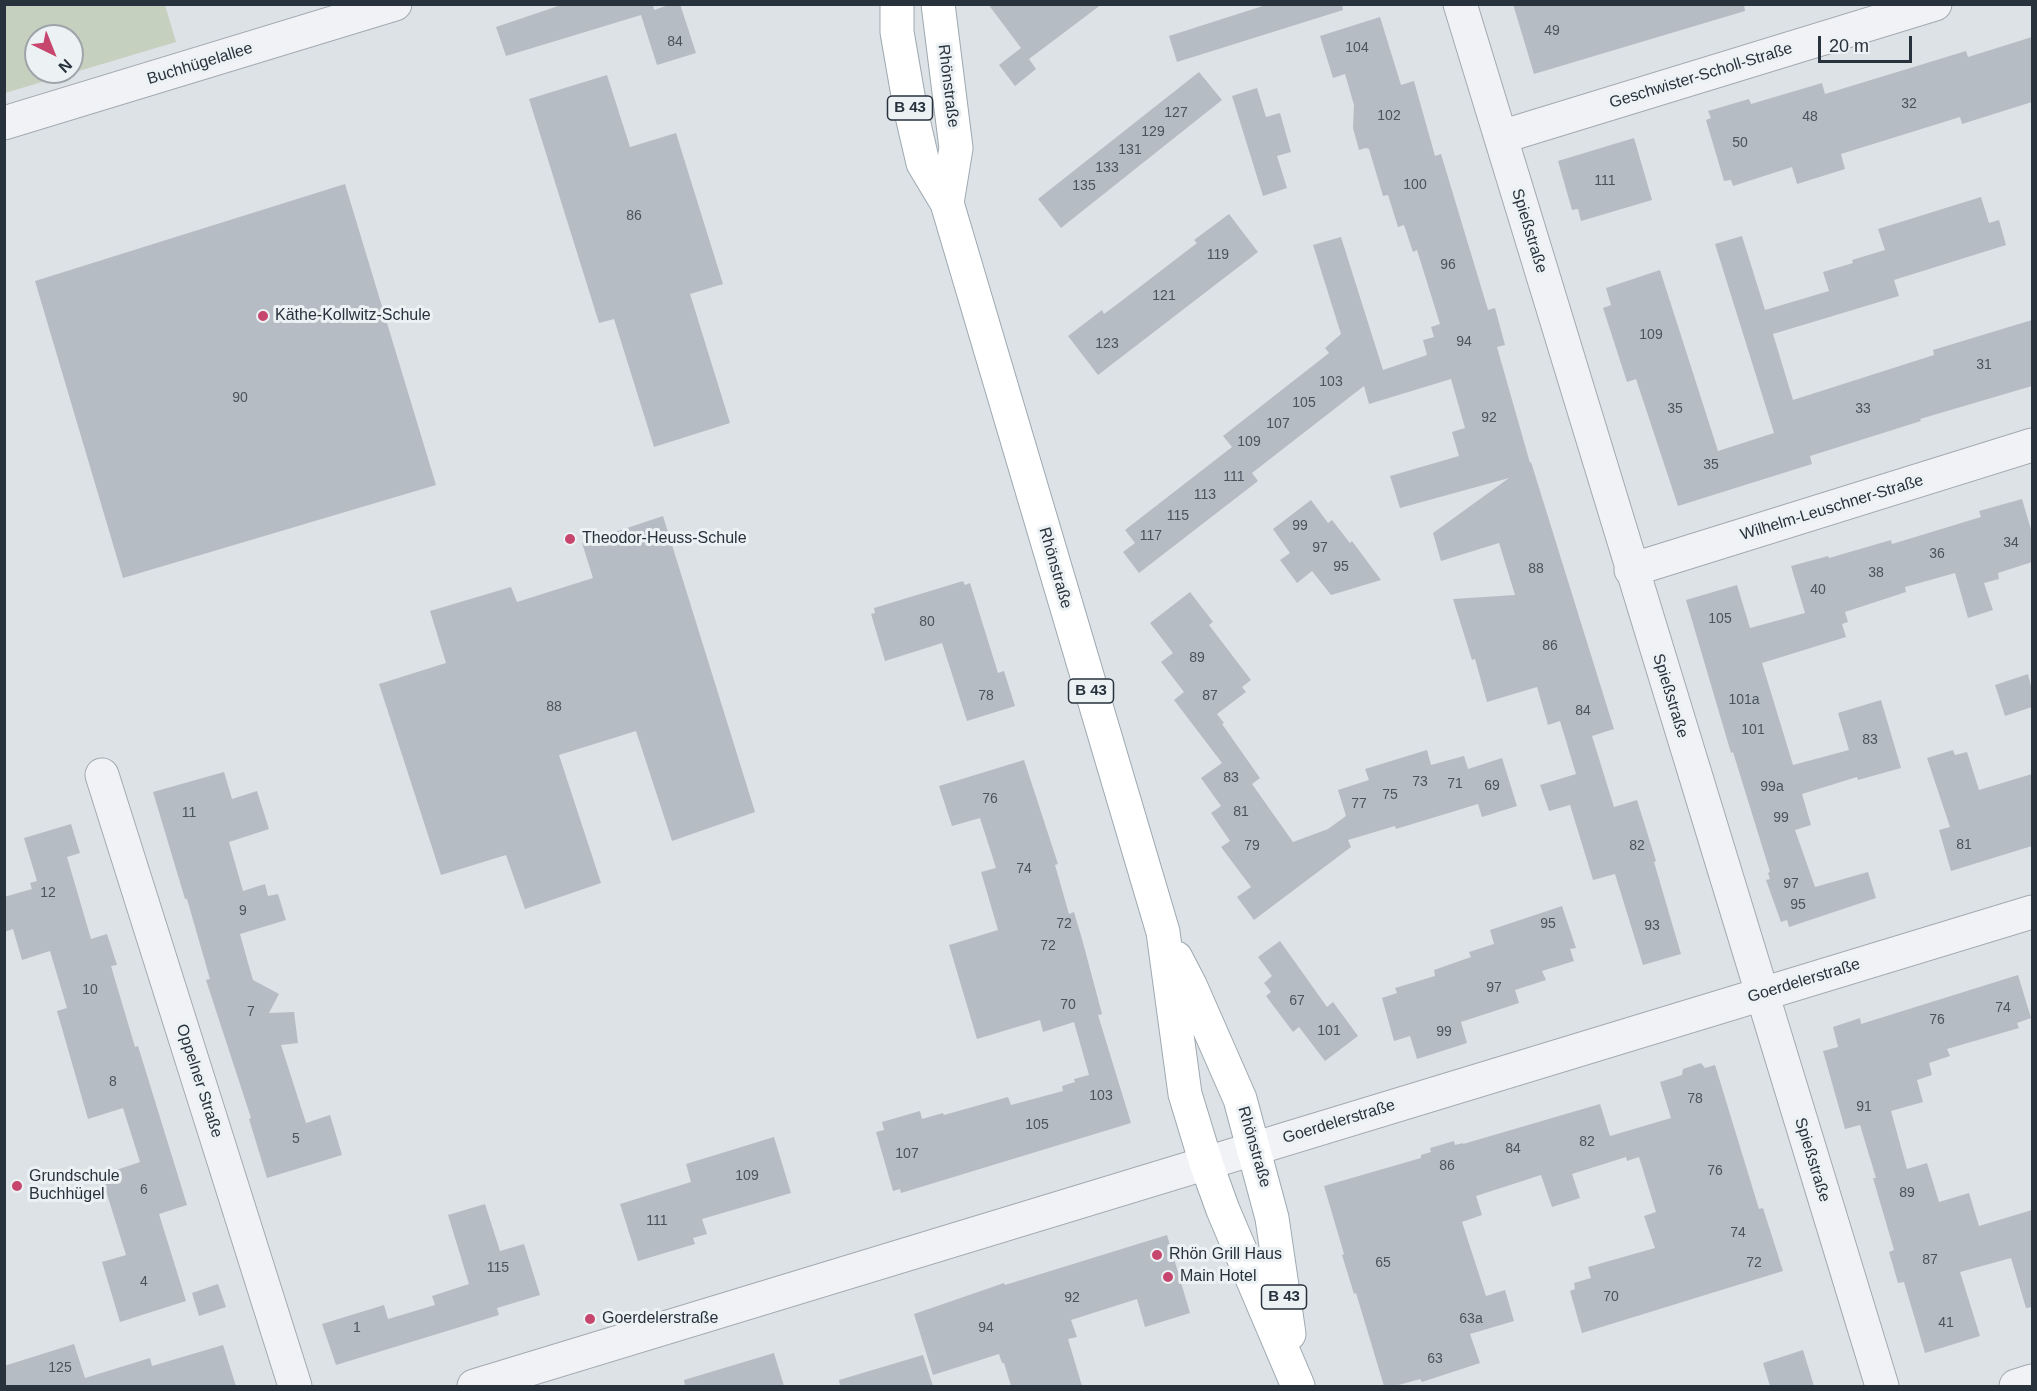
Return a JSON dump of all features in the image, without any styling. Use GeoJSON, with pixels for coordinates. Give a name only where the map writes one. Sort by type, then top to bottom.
{"type":"FeatureCollection","features":[{"type":"Feature","properties":{"kind":"main road","name":"Rhönstraße"},"geometry":{"type":"LineString","coordinates":[[897,4],[897,32],[909,107],[923,163],[947,203],[1163,932],[1185,1094],[1223,1210],[1297,1382]]}},
{"type":"Feature","properties":{"kind":"main road","name":"Rhönstraße"},"geometry":{"type":"LineString","coordinates":[[938,4],[956,148],[947,203]]}},
{"type":"Feature","properties":{"kind":"main road","name":"Rhönstraße"},"geometry":{"type":"LineString","coordinates":[[1163,932],[1190,985],[1240,1099],[1272,1218],[1297,1382]]}},
{"type":"Feature","properties":{"kind":"street","name":"Buchhügelallee"},"geometry":{"type":"LineString","coordinates":[[4,123],[395,4]]}},
{"type":"Feature","properties":{"kind":"street","name":"Spießstraße"},"geometry":{"type":"LineString","coordinates":[[1460,4],[1882,1386]]}},
{"type":"Feature","properties":{"kind":"street","name":"Geschwister-Scholl-Straße"},"geometry":{"type":"LineString","coordinates":[[1501,137],[1935,4]]}},
{"type":"Feature","properties":{"kind":"street","name":"Wilhelm-Leuschner-Straße"},"geometry":{"type":"LineString","coordinates":[[1631,570],[2032,445]]}},
{"type":"Feature","properties":{"kind":"street","name":"Oppelner Straße"},"geometry":{"type":"LineString","coordinates":[[102,775],[295,1386]]}},
{"type":"Feature","properties":{"kind":"street","name":"Goerdelerstraße"},"geometry":{"type":"LineString","coordinates":[[474,1386],[2032,912]]}},
{"type":"Feature","properties":{"kind":"street"},"geometry":{"type":"LineString","coordinates":[[2016,1386],[2032,1381]]}},
{"type":"Feature","properties":{"kind":"green space"},"geometry":{"type":"Polygon","coordinates":[[[5,4],[165,5],[176,42],[84,69],[84,24],[24,24],[24,84],[35,84],[5,93],[5,4]]]}},
{"type":"Feature","properties":{"kind":"building"},"geometry":{"type":"Polygon","coordinates":[[[564,4],[653,4],[654,10],[680,4],[696,53],[657,65],[641,15],[506,56],[496,27],[564,4]]]}},
{"type":"Feature","properties":{"kind":"building"},"geometry":{"type":"Polygon","coordinates":[[[988,4],[1102,4],[1029,59],[1036,69],[1015,86],[999,65],[1021,48],[988,4]]]}},
{"type":"Feature","properties":{"kind":"building"},"geometry":{"type":"Polygon","coordinates":[[[1269,4],[1342,4],[1343,10],[1177,62],[1169,36],[1269,4]]]}},
{"type":"Feature","properties":{"kind":"building"},"geometry":{"type":"Polygon","coordinates":[[[1513,4],[1744,4],[1745,11],[1534,74],[1513,4]]]}},
{"type":"Feature","properties":{"kind":"building"},"geometry":{"type":"Polygon","coordinates":[[[1380,17],[1401,85],[1414,81],[1435,156],[1441,154],[1488,310],[1495,308],[1505,345],[1497,347],[1530,463],[1614,729],[1592,736],[1614,807],[1637,800],[1681,954],[1643,965],[1615,874],[1593,880],[1570,805],[1549,811],[1540,785],[1576,774],[1560,721],[1548,725],[1537,687],[1487,702],[1475,659],[1472,660],[1453,599],[1515,595],[1499,543],[1441,561],[1433,533],[1509,478],[1400,508],[1390,476],[1459,456],[1452,432],[1465,428],[1451,379],[1369,404],[1364,386],[1252,473],[1258,481],[1139,573],[1123,552],[1135,543],[1125,530],[1232,447],[1223,436],[1329,353],[1325,348],[1341,334],[1313,245],[1341,237],[1383,370],[1427,355],[1423,340],[1434,337],[1431,327],[1440,324],[1417,250],[1413,252],[1404,225],[1398,227],[1388,195],[1383,196],[1369,149],[1359,150],[1353,128],[1354,105],[1345,74],[1333,78],[1320,36],[1380,17]]]}},
{"type":"Feature","properties":{"kind":"building"},"geometry":{"type":"Polygon","coordinates":[[[2032,37],[2032,102],[1962,124],[1960,117],[1841,154],[1845,169],[1797,184],[1792,167],[1733,186],[1731,180],[1724,181],[1706,120],[1711,118],[1708,111],[1749,99],[1751,104],[1822,83],[1825,94],[1966,51],[1968,57],[2032,37]]]}},
{"type":"Feature","properties":{"kind":"building"},"geometry":{"type":"Polygon","coordinates":[[[1199,72],[1222,100],[1061,228],[1038,199],[1199,72]]]}},
{"type":"Feature","properties":{"kind":"building"},"geometry":{"type":"Polygon","coordinates":[[[607,75],[630,147],[676,133],[723,284],[690,294],[730,423],[654,447],[614,319],[599,323],[529,99],[607,75]]]}},
{"type":"Feature","properties":{"kind":"building"},"geometry":{"type":"Polygon","coordinates":[[[1257,88],[1266,117],[1280,113],[1291,152],[1277,156],[1287,188],[1263,196],[1232,96],[1257,88]]]}},
{"type":"Feature","properties":{"kind":"building"},"geometry":{"type":"Polygon","coordinates":[[[1634,138],[1652,200],[1581,221],[1578,209],[1572,210],[1558,161],[1634,138]]]}},
{"type":"Feature","properties":{"kind":"building","name":"Käthe-Kollwitz-Schule"},"geometry":{"type":"Polygon","coordinates":[[[345,184],[436,485],[123,578],[35,281],[345,184]]]}},
{"type":"Feature","properties":{"kind":"building"},"geometry":{"type":"Polygon","coordinates":[[[1981,197],[1989,223],[1999,220],[2006,245],[1894,280],[1899,296],[1773,334],[1793,400],[1934,355],[1933,350],[2032,320],[2032,386],[1920,419],[1921,421],[1810,456],[1812,464],[1678,506],[1636,379],[1627,382],[1603,308],[1611,305],[1606,288],[1660,270],[1718,451],[1774,433],[1715,244],[1742,236],[1765,310],[1829,291],[1823,272],[1885,250],[1878,229],[1981,197]]]}},
{"type":"Feature","properties":{"kind":"building"},"geometry":{"type":"Polygon","coordinates":[[[1229,214],[1258,252],[1098,375],[1068,336],[1102,310],[1104,314],[1124,299],[1197,243],[1194,240],[1229,214]]]}},
{"type":"Feature","properties":{"kind":"building"},"geometry":{"type":"Polygon","coordinates":[[[2022,499],[2032,533],[2032,562],[1998,573],[1999,579],[1984,583],[1993,610],[1968,618],[1955,573],[1905,587],[1906,592],[1845,612],[1848,622],[1842,624],[1846,637],[1762,663],[1793,765],[1849,750],[1838,713],[1881,700],[1901,768],[1858,780],[1857,777],[1802,794],[1811,825],[1795,830],[1815,887],[1868,872],[1876,898],[1789,927],[1787,920],[1781,922],[1766,880],[1770,879],[1768,873],[1770,872],[1733,752],[1731,753],[1686,600],[1737,585],[1750,628],[1805,613],[1791,566],[1828,556],[1829,558],[1891,540],[1892,544],[1981,517],[1979,511],[2022,499]]]}},
{"type":"Feature","properties":{"kind":"building"},"geometry":{"type":"Polygon","coordinates":[[[1311,500],[1328,523],[1332,520],[1350,543],[1352,541],[1381,580],[1331,595],[1312,571],[1297,583],[1280,560],[1290,553],[1273,529],[1311,500]]]}},
{"type":"Feature","properties":{"kind":"building"},"geometry":{"type":"Polygon","coordinates":[[[663,516],[755,812],[672,841],[636,731],[559,755],[601,883],[525,909],[506,855],[441,875],[379,684],[446,663],[430,611],[511,587],[517,602],[593,578],[582,543],[663,516]]]}},
{"type":"Feature","properties":{"kind":"building"},"geometry":{"type":"Polygon","coordinates":[[[963,581],[965,585],[970,583],[998,673],[1004,671],[1015,706],[967,721],[942,643],[885,661],[871,614],[875,613],[874,608],[963,581]]]}},
{"type":"Feature","properties":{"kind":"building"},"geometry":{"type":"Polygon","coordinates":[[[1190,592],[1213,622],[1209,625],[1251,680],[1242,687],[1246,692],[1217,714],[1260,778],[1252,784],[1293,842],[1328,829],[1346,816],[1338,790],[1369,780],[1365,769],[1427,750],[1431,765],[1464,756],[1468,769],[1502,758],[1517,806],[1482,817],[1478,804],[1396,829],[1395,826],[1348,840],[1351,847],[1254,920],[1237,897],[1251,887],[1221,847],[1230,841],[1211,813],[1221,806],[1201,778],[1222,763],[1174,700],[1184,692],[1161,662],[1173,653],[1150,623],[1190,592]]]}},
{"type":"Feature","properties":{"kind":"building"},"geometry":{"type":"Polygon","coordinates":[[[2028,674],[2032,690],[2032,707],[2005,716],[1995,685],[2028,674]]]}},
{"type":"Feature","properties":{"kind":"building"},"geometry":{"type":"Polygon","coordinates":[[[1953,750],[1955,755],[1967,752],[1979,790],[2032,774],[2032,846],[1951,871],[1939,830],[1950,827],[1927,758],[1953,750]]]}},
{"type":"Feature","properties":{"kind":"building"},"geometry":{"type":"Polygon","coordinates":[[[1024,760],[1058,864],[1055,865],[1069,914],[1074,912],[1082,939],[1102,1014],[1098,1015],[1131,1123],[901,1193],[900,1189],[893,1191],[876,1132],[884,1130],[882,1122],[920,1111],[922,1119],[943,1113],[944,1115],[1008,1097],[1011,1105],[1063,1091],[1062,1086],[1075,1082],[1074,1079],[1089,1075],[1074,1022],[1043,1032],[1040,1020],[977,1039],[949,945],[998,930],[981,872],[996,868],[980,818],[952,826],[939,786],[1024,760]]]}},
{"type":"Feature","properties":{"kind":"building"},"geometry":{"type":"Polygon","coordinates":[[[224,772],[232,799],[257,791],[269,829],[229,842],[243,891],[265,884],[268,896],[278,894],[286,920],[240,934],[253,980],[279,994],[269,1013],[294,1012],[298,1043],[281,1045],[306,1123],[330,1115],[342,1155],[267,1178],[249,1119],[251,1118],[206,980],[210,979],[153,792],[224,772]]]}},
{"type":"Feature","properties":{"kind":"building"},"geometry":{"type":"Polygon","coordinates":[[[71,824],[80,853],[67,857],[91,939],[107,934],[117,965],[111,966],[187,1205],[159,1214],[186,1301],[120,1322],[102,1262],[126,1255],[101,1175],[140,1162],[123,1108],[88,1119],[57,1011],[67,1008],[50,951],[22,960],[13,929],[4,932],[4,897],[32,889],[30,883],[37,881],[24,838],[71,824]]]}},
{"type":"Feature","properties":{"kind":"building"},"geometry":{"type":"Polygon","coordinates":[[[1562,906],[1576,948],[1570,949],[1574,961],[1542,971],[1546,980],[1515,990],[1519,1003],[1461,1022],[1467,1043],[1417,1059],[1410,1036],[1394,1041],[1382,998],[1397,993],[1395,988],[1435,976],[1434,970],[1471,957],[1469,952],[1494,944],[1490,930],[1562,906]]]}},
{"type":"Feature","properties":{"kind":"building"},"geometry":{"type":"Polygon","coordinates":[[[1280,941],[1327,1007],[1333,1002],[1358,1036],[1325,1061],[1299,1027],[1293,1032],[1266,996],[1271,992],[1264,983],[1272,976],[1258,957],[1280,941]]]}},
{"type":"Feature","properties":{"kind":"building"},"geometry":{"type":"Polygon","coordinates":[[[2018,975],[2031,1018],[2017,1023],[2019,1028],[1947,1049],[1950,1056],[1929,1063],[1932,1075],[1917,1080],[1923,1102],[1891,1111],[1907,1169],[1927,1163],[1939,1202],[1969,1193],[1979,1226],[2032,1210],[2032,1307],[2026,1308],[2011,1258],[1960,1272],[1980,1336],[1925,1353],[1904,1282],[1898,1283],[1889,1252],[1894,1250],[1860,1125],[1845,1129],[1823,1051],[1838,1047],[1833,1027],[1860,1018],[1861,1024],[2018,975]]]}},
{"type":"Feature","properties":{"kind":"building"},"geometry":{"type":"Polygon","coordinates":[[[1701,1063],[1705,1068],[1715,1065],[1759,1209],[1763,1208],[1783,1271],[1582,1333],[1570,1291],[1575,1289],[1574,1283],[1591,1278],[1588,1267],[1655,1248],[1644,1216],[1656,1212],[1639,1157],[1627,1161],[1626,1157],[1572,1174],[1580,1198],[1552,1207],[1541,1175],[1476,1196],[1482,1215],[1462,1222],[1486,1296],[1505,1290],[1514,1321],[1470,1334],[1480,1363],[1422,1382],[1420,1379],[1395,1386],[1384,1386],[1342,1255],[1344,1254],[1324,1186],[1421,1158],[1421,1155],[1431,1152],[1430,1148],[1454,1141],[1455,1145],[1463,1144],[1600,1104],[1610,1136],[1671,1118],[1660,1082],[1682,1075],[1683,1069],[1701,1063]]]}},
{"type":"Feature","properties":{"kind":"building"},"geometry":{"type":"Polygon","coordinates":[[[774,1137],[791,1193],[702,1219],[707,1234],[693,1238],[695,1244],[638,1261],[620,1204],[691,1182],[686,1164],[774,1137]]]}},
{"type":"Feature","properties":{"kind":"building"},"geometry":{"type":"Polygon","coordinates":[[[485,1204],[500,1251],[524,1244],[540,1295],[497,1308],[499,1315],[336,1365],[322,1324],[384,1305],[388,1319],[435,1305],[432,1296],[469,1284],[448,1215],[485,1204]]]}},
{"type":"Feature","properties":{"kind":"building"},"geometry":{"type":"Polygon","coordinates":[[[1167,1235],[1190,1313],[1145,1327],[1137,1299],[1071,1320],[1077,1337],[1068,1339],[1082,1386],[1011,1386],[999,1354],[933,1375],[914,1314],[1004,1283],[1005,1285],[1167,1235]]]}},
{"type":"Feature","properties":{"kind":"building"},"geometry":{"type":"Polygon","coordinates":[[[218,1284],[226,1307],[199,1316],[192,1293],[218,1284]]]}},
{"type":"Feature","properties":{"kind":"building"},"geometry":{"type":"Polygon","coordinates":[[[74,1344],[85,1378],[150,1358],[152,1366],[223,1345],[236,1386],[4,1386],[4,1366],[74,1344]]]}},
{"type":"Feature","properties":{"kind":"building"},"geometry":{"type":"Polygon","coordinates":[[[1803,1350],[1814,1386],[1770,1386],[1763,1363],[1803,1350]]]}},
{"type":"Feature","properties":{"kind":"building"},"geometry":{"type":"Polygon","coordinates":[[[774,1353],[784,1386],[685,1386],[684,1380],[774,1353]]]}},
{"type":"Feature","properties":{"kind":"building"},"geometry":{"type":"Polygon","coordinates":[[[923,1355],[933,1386],[840,1386],[839,1380],[923,1355]]]}},
{"type":"Feature","properties":{"kind":"place","name":"Käthe-Kollwitz-Schule"},"geometry":{"type":"Point","coordinates":[263,316]}},
{"type":"Feature","properties":{"kind":"place","name":"Theodor-Heuss-Schule"},"geometry":{"type":"Point","coordinates":[570,539]}},
{"type":"Feature","properties":{"kind":"place","name":"Grundschule Buchhügel"},"geometry":{"type":"Point","coordinates":[17,1186]}},
{"type":"Feature","properties":{"kind":"place","name":"Rhön Grill Haus"},"geometry":{"type":"Point","coordinates":[1157,1255]}},
{"type":"Feature","properties":{"kind":"place","name":"Main Hotel"},"geometry":{"type":"Point","coordinates":[1168,1277]}},
{"type":"Feature","properties":{"kind":"place","name":"Goerdelerstraße"},"geometry":{"type":"Point","coordinates":[590,1319]}}]}
